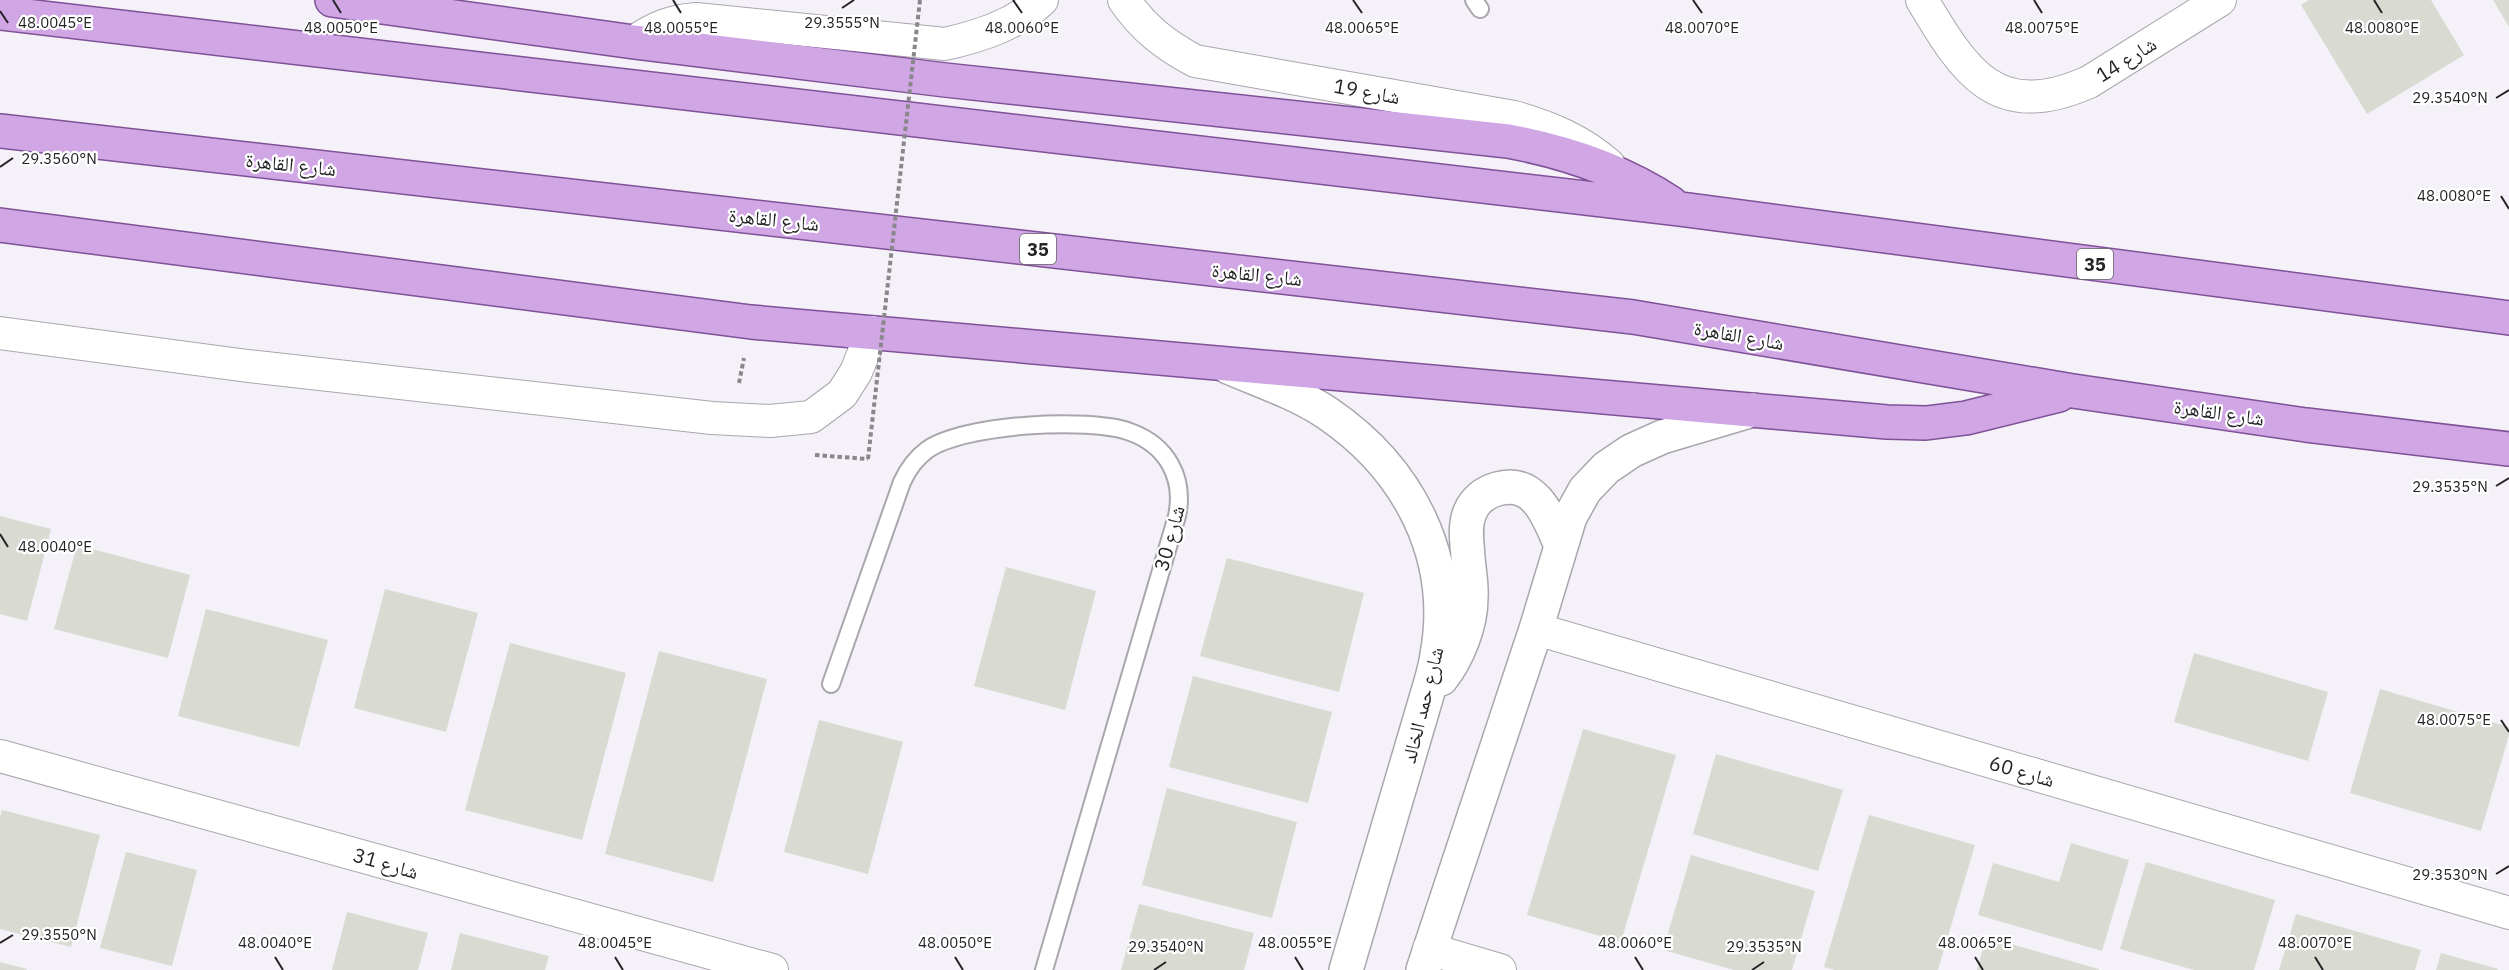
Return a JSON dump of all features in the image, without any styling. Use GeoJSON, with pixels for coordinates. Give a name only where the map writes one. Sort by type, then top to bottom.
{"type":"FeatureCollection","features":[{"type":"Feature","properties":{"kind":"main road"},"geometry":{"type":"LineString","coordinates":[[332,0],[634,42],[956,81],[1508,141],[1575,157],[1618,173],[1650,189],[1680,209]]}},
{"type":"Feature","properties":{"kind":"main road","name":"35"},"geometry":{"type":"LineString","coordinates":[[0,13],[1680,209],[2509,318]]}},
{"type":"Feature","properties":{"kind":"main road","name":"شارع القاهرة"},"geometry":{"type":"LineString","coordinates":[[0,131],[1633,317],[2073,391],[2306,424],[2509,449]]}},
{"type":"Feature","properties":{"kind":"main road"},"geometry":{"type":"LineString","coordinates":[[0,225],[750,322],[1887,422],[1926,423],[1966,418],[2073,391]]}},
{"type":"Feature","properties":{"kind":"street"},"geometry":{"type":"LineString","coordinates":[[634,42],[652,30],[674,21],[696,19],[945,44],[978,36],[1008,24],[1042,0]]}},
{"type":"Feature","properties":{"kind":"street","name":"شارع 19"},"geometry":{"type":"LineString","coordinates":[[1124,0],[1148,30],[1170,47],[1195,61],[1503,115],[1537,123],[1580,143],[1618,173]]}},
{"type":"Feature","properties":{"kind":"street","name":"شارع 14"},"geometry":{"type":"LineString","coordinates":[[1922,0],[1952,51],[1966,67],[1982,81],[2002,92],[2024,96],[2046,96],[2066,92],[2089,82],[2220,0]]}},
{"type":"Feature","properties":{"kind":"street"},"geometry":{"type":"LineString","coordinates":[[0,333],[248,366],[712,418],[770,421],[811,417],[842,394],[856,372],[872,332]]}},
{"type":"Feature","properties":{"kind":"street","name":"شارع حمد الخالد"},"geometry":{"type":"LineString","coordinates":[[1218,363],[1294,395],[1325,412],[1357,436],[1385,464],[1408,496],[1426,531],[1437,569],[1440,612],[1437,654],[1346,970]]}},
{"type":"Feature","properties":{"kind":"street"},"geometry":{"type":"LineString","coordinates":[[1500,970],[1426,960],[1536,629],[1570,517],[1585,490],[1606,468],[1631,450],[1662,437],[1757,409]]}},
{"type":"Feature","properties":{"kind":"street"},"geometry":{"type":"LineString","coordinates":[[1427,695],[1444,674],[1467,626],[1472,600],[1467,523],[1471,510],[1478,500],[1488,492],[1513,487],[1536,497],[1544,507],[1561,546]]}},
{"type":"Feature","properties":{"kind":"street","name":"شارع 60"},"geometry":{"type":"LineString","coordinates":[[1536,629],[2509,913]]}},
{"type":"Feature","properties":{"kind":"street","name":"شارع 31"},"geometry":{"type":"LineString","coordinates":[[0,756],[772,970]]}},
{"type":"Feature","properties":{"kind":"lane","name":"شارع 30"},"geometry":{"type":"LineString","coordinates":[[831,684],[902,482],[913,464],[928,449],[957,436],[1015,427],[1102,426],[1131,432],[1157,448],[1167,459],[1179,488],[1177,516],[1044,970]]}},
{"type":"Feature","properties":{"kind":"path"},"geometry":{"type":"LineString","coordinates":[[868,459],[920,0]]}},
{"type":"Feature","properties":{"kind":"building"},"geometry":{"type":"Polygon","coordinates":[[[2309,0],[2431,0],[2464,55],[2367,114],[2301,5],[2309,0]]]}},
{"type":"Feature","properties":{"kind":"building"},"geometry":{"type":"Polygon","coordinates":[[[2493,0],[2509,0],[2509,27],[2493,0]]]}},
{"type":"Feature","properties":{"kind":"building"},"geometry":{"type":"Polygon","coordinates":[[[0,516],[51,529],[27,621],[0,614],[0,516]]]}},
{"type":"Feature","properties":{"kind":"building"},"geometry":{"type":"Polygon","coordinates":[[[77,545],[190,575],[168,658],[54,629],[77,545]]]}},
{"type":"Feature","properties":{"kind":"building"},"geometry":{"type":"Polygon","coordinates":[[[1227,558],[1364,593],[1339,692],[1200,656],[1227,558]]]}},
{"type":"Feature","properties":{"kind":"building"},"geometry":{"type":"Polygon","coordinates":[[[1006,567],[1096,591],[1065,710],[974,686],[1006,567]]]}},
{"type":"Feature","properties":{"kind":"building"},"geometry":{"type":"Polygon","coordinates":[[[385,589],[478,613],[446,732],[354,708],[385,589]]]}},
{"type":"Feature","properties":{"kind":"building"},"geometry":{"type":"Polygon","coordinates":[[[206,609],[328,640],[299,747],[178,716],[206,609]]]}},
{"type":"Feature","properties":{"kind":"building"},"geometry":{"type":"Polygon","coordinates":[[[510,643],[626,673],[582,840],[465,810],[510,643]]]}},
{"type":"Feature","properties":{"kind":"building"},"geometry":{"type":"Polygon","coordinates":[[[659,651],[767,679],[713,882],[605,854],[659,651]]]}},
{"type":"Feature","properties":{"kind":"building"},"geometry":{"type":"Polygon","coordinates":[[[2194,653],[2328,692],[2308,761],[2174,722],[2194,653]]]}},
{"type":"Feature","properties":{"kind":"building"},"geometry":{"type":"Polygon","coordinates":[[[1193,676],[1332,712],[1308,803],[1169,767],[1193,676]]]}},
{"type":"Feature","properties":{"kind":"building"},"geometry":{"type":"Polygon","coordinates":[[[2380,689],[2509,727],[2509,735],[2481,831],[2350,793],[2380,689]]]}},
{"type":"Feature","properties":{"kind":"building"},"geometry":{"type":"Polygon","coordinates":[[[819,720],[903,742],[868,874],[784,852],[819,720]]]}},
{"type":"Feature","properties":{"kind":"building"},"geometry":{"type":"Polygon","coordinates":[[[1583,729],[1676,755],[1621,942],[1527,915],[1583,729]]]}},
{"type":"Feature","properties":{"kind":"building"},"geometry":{"type":"Polygon","coordinates":[[[1716,754],[1843,790],[1818,871],[1693,834],[1716,754]]]}},
{"type":"Feature","properties":{"kind":"building"},"geometry":{"type":"Polygon","coordinates":[[[1167,788],[1297,822],[1272,918],[1142,885],[1167,788]]]}},
{"type":"Feature","properties":{"kind":"building"},"geometry":{"type":"Polygon","coordinates":[[[2,810],[100,835],[71,947],[0,929],[0,818],[2,810]]]}},
{"type":"Feature","properties":{"kind":"building"},"geometry":{"type":"Polygon","coordinates":[[[1869,815],[1975,845],[1938,970],[1835,970],[1824,967],[1869,815]]]}},
{"type":"Feature","properties":{"kind":"building"},"geometry":{"type":"Polygon","coordinates":[[[2071,843],[2129,860],[2102,951],[1978,915],[1993,863],[2059,882],[2071,843]]]}},
{"type":"Feature","properties":{"kind":"building"},"geometry":{"type":"Polygon","coordinates":[[[126,852],[197,870],[172,966],[100,948],[126,852]]]}},
{"type":"Feature","properties":{"kind":"building"},"geometry":{"type":"Polygon","coordinates":[[[1691,855],[1815,891],[1792,970],[1734,970],[1663,950],[1691,855]]]}},
{"type":"Feature","properties":{"kind":"building"},"geometry":{"type":"Polygon","coordinates":[[[2146,862],[2275,900],[2254,970],[2194,970],[2120,949],[2146,862]]]}},
{"type":"Feature","properties":{"kind":"building"},"geometry":{"type":"Polygon","coordinates":[[[1139,904],[1254,933],[1244,970],[1121,970],[1139,904]]]}},
{"type":"Feature","properties":{"kind":"building"},"geometry":{"type":"Polygon","coordinates":[[[347,912],[428,933],[418,970],[332,970],[347,912]]]}},
{"type":"Feature","properties":{"kind":"building"},"geometry":{"type":"Polygon","coordinates":[[[2296,914],[2421,950],[2415,970],[2279,970],[2296,914]]]}},
{"type":"Feature","properties":{"kind":"building"},"geometry":{"type":"Polygon","coordinates":[[[460,933],[549,956],[545,970],[451,970],[460,933]]]}},
{"type":"Feature","properties":{"kind":"building"},"geometry":{"type":"Polygon","coordinates":[[[1986,937],[2099,969],[2099,970],[1977,970],[1986,937]]]}},
{"type":"Feature","properties":{"kind":"building"},"geometry":{"type":"Polygon","coordinates":[[[2441,953],[2498,969],[2498,970],[2436,970],[2441,953]]]}},
{"type":"Feature","properties":{"kind":"building"},"geometry":{"type":"Polygon","coordinates":[[[0,962],[27,969],[0,970],[0,962]]]}}]}
